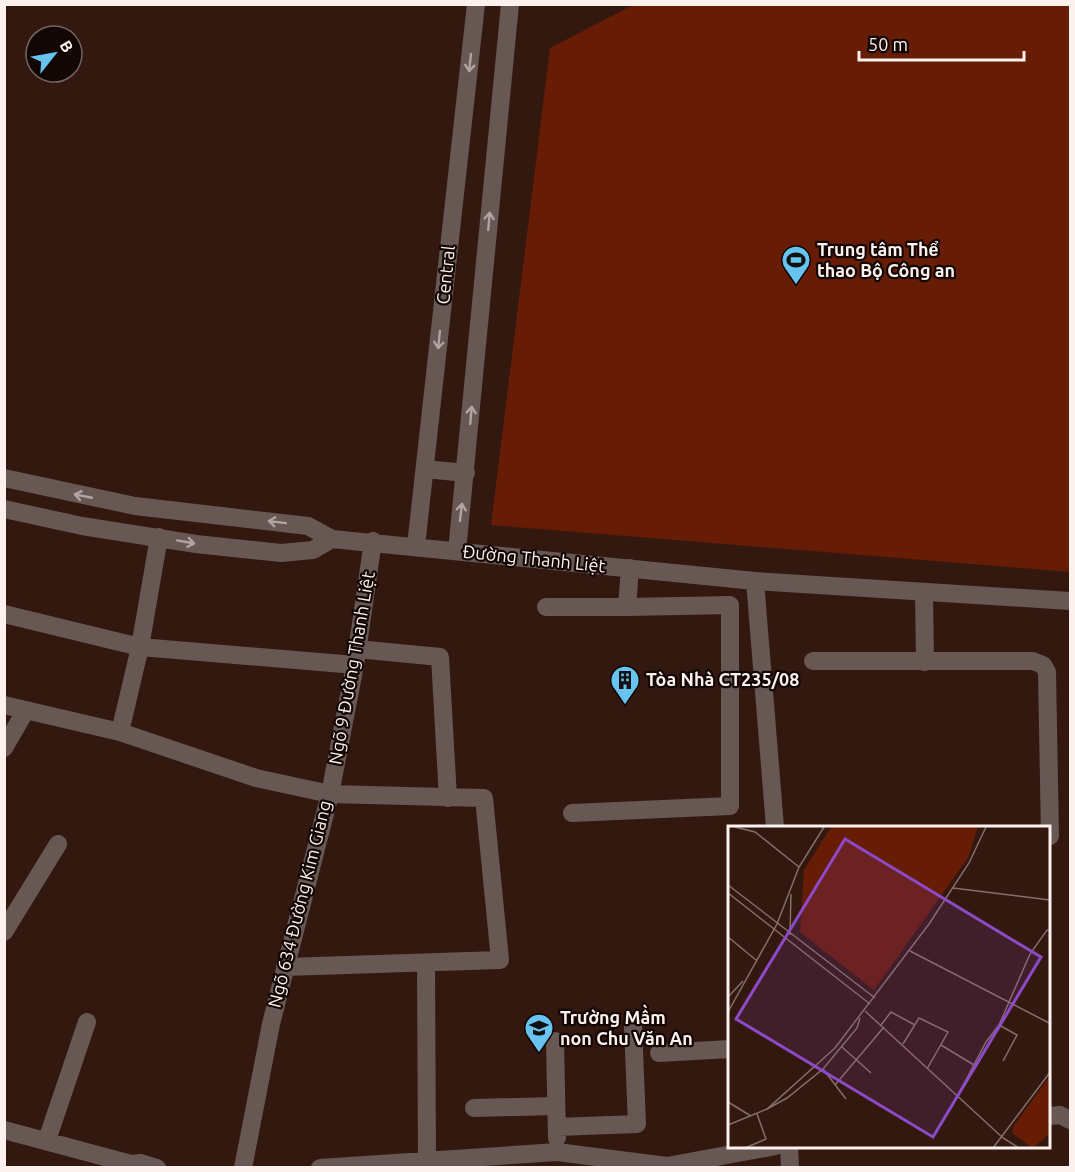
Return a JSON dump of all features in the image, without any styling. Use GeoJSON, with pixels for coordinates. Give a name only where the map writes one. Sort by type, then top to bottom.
{"type":"FeatureCollection","features":[{"type":"Feature","properties":{"kind":"street","name":"Central"},"geometry":{"type":"LineString","coordinates":[[416,546],[476,4]]}},
{"type":"Feature","properties":{"kind":"street"},"geometry":{"type":"LineString","coordinates":[[457,551],[514,7]]}},
{"type":"Feature","properties":{"kind":"street"},"geometry":{"type":"LineString","coordinates":[[425,469],[466,473]]}},
{"type":"Feature","properties":{"kind":"street","name":"Đường Thanh Liệt"},"geometry":{"type":"LineString","coordinates":[[4,478],[135,506],[308,526],[332,539],[373,541],[755,580],[1071,601]]}},
{"type":"Feature","properties":{"kind":"street"},"geometry":{"type":"LineString","coordinates":[[6,512],[82,526],[280,553],[313,550],[332,539]]}},
{"type":"Feature","properties":{"kind":"street"},"geometry":{"type":"LineString","coordinates":[[120,732],[140,647],[159,537]]}},
{"type":"Feature","properties":{"kind":"street","name":"Ngõ 9 Đường Thanh Liệt"},"geometry":{"type":"LineString","coordinates":[[330,794],[356,657],[373,541]]}},
{"type":"Feature","properties":{"kind":"street"},"geometry":{"type":"LineString","coordinates":[[627,607],[630,568]]}},
{"type":"Feature","properties":{"kind":"street"},"geometry":{"type":"LineString","coordinates":[[755,580],[775,826]]}},
{"type":"Feature","properties":{"kind":"street"},"geometry":{"type":"LineString","coordinates":[[924,593],[925,662]]}},
{"type":"Feature","properties":{"kind":"street"},"geometry":{"type":"LineString","coordinates":[[546,607],[730,605],[730,806],[572,813]]}},
{"type":"Feature","properties":{"kind":"street"},"geometry":{"type":"LineString","coordinates":[[4,614],[140,647],[356,657],[440,657],[448,798]]}},
{"type":"Feature","properties":{"kind":"street"},"geometry":{"type":"LineString","coordinates":[[813,661],[1033,661],[1043,665],[1047,672],[1050,826]]}},
{"type":"Feature","properties":{"kind":"street","name":"Ngõ 634 Đường Kim Giang"},"geometry":{"type":"LineString","coordinates":[[4,705],[120,732],[256,778],[330,794],[271,1024],[243,1167]]}},
{"type":"Feature","properties":{"kind":"street"},"geometry":{"type":"LineString","coordinates":[[4,748],[26,710]]}},
{"type":"Feature","properties":{"kind":"street"},"geometry":{"type":"LineString","coordinates":[[285,967],[500,960],[484,798],[330,794]]}},
{"type":"Feature","properties":{"kind":"street"},"geometry":{"type":"LineString","coordinates":[[4,932],[58,844]]}},
{"type":"Feature","properties":{"kind":"street"},"geometry":{"type":"LineString","coordinates":[[426,964],[427,1161]]}},
{"type":"Feature","properties":{"kind":"street"},"geometry":{"type":"LineString","coordinates":[[47,1140],[87,1022]]}},
{"type":"Feature","properties":{"kind":"street"},"geometry":{"type":"LineString","coordinates":[[557,1127],[637,1124],[633,1026]]}},
{"type":"Feature","properties":{"kind":"street"},"geometry":{"type":"LineString","coordinates":[[555,1041],[557,1152]]}},
{"type":"Feature","properties":{"kind":"street"},"geometry":{"type":"LineString","coordinates":[[659,1053],[728,1049]]}},
{"type":"Feature","properties":{"kind":"street"},"geometry":{"type":"LineString","coordinates":[[474,1108],[556,1106]]}},
{"type":"Feature","properties":{"kind":"street"},"geometry":{"type":"LineString","coordinates":[[1051,1116],[1060,1115],[1071,1120]]}},
{"type":"Feature","properties":{"kind":"street"},"geometry":{"type":"LineString","coordinates":[[4,1130],[47,1140],[130,1166],[141,1163],[157,1167]]}},
{"type":"Feature","properties":{"kind":"street"},"geometry":{"type":"LineString","coordinates":[[320,1167],[398,1165],[427,1161],[497,1162],[557,1152],[667,1167],[766,1148]]}},
{"type":"Feature","properties":{"kind":"street"},"geometry":{"type":"LineString","coordinates":[[789,1148],[790,1167]]}},
{"type":"Feature","properties":{"kind":"shaded area","name":"Trung tâm Thể thao Bộ Công an"},"geometry":{"type":"Polygon","coordinates":[[[633,5],[1070,5],[1070,572],[491,525],[550,48],[633,5]]]}},
{"type":"Feature","properties":{"kind":"place","name":"Trung tâm Thể thao Bộ Công an"},"geometry":{"type":"Point","coordinates":[796,286]}},
{"type":"Feature","properties":{"kind":"place","name":"Tòa Nhà CT235/08"},"geometry":{"type":"Point","coordinates":[625,706]}},
{"type":"Feature","properties":{"kind":"place","name":"Trường Mầm non Chu Văn An"},"geometry":{"type":"Point","coordinates":[539,1054]}}]}
